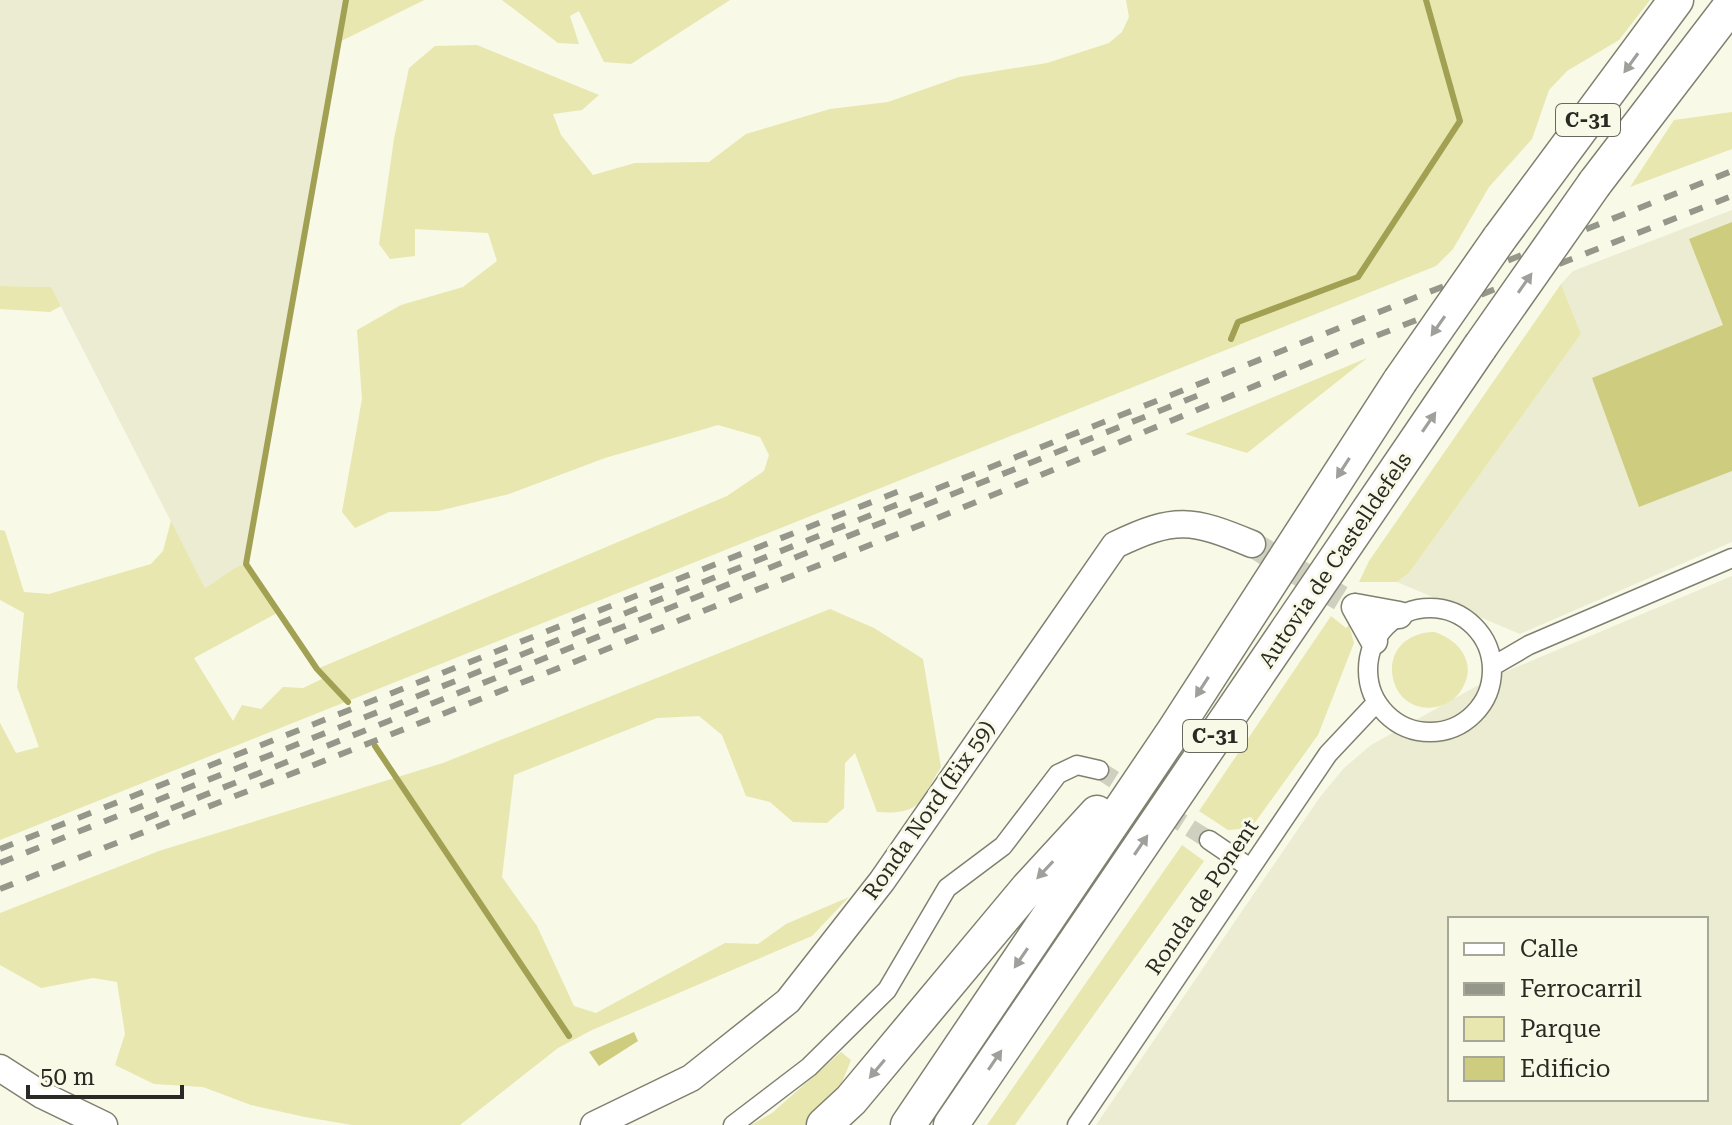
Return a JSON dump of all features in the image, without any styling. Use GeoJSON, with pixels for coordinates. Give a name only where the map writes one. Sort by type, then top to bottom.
{"type":"FeatureCollection","features":[{"type":"Feature","properties":{"kind":"highway","name":"Autovia de Castelldefels"},"geometry":{"type":"LineString","coordinates":[[908,1125],[1174,731],[1400,381],[1499,239],[1676,0]]}},
{"type":"Feature","properties":{"kind":"highway","name":"Autovia de Castelldefels"},"geometry":{"type":"LineString","coordinates":[[951,1125],[1480,347],[1595,183],[1732,4]]}},
{"type":"Feature","properties":{"kind":"highway"},"geometry":{"type":"LineString","coordinates":[[824,1125],[851,1100],[1028,888],[1174,731]]}},
{"type":"Feature","properties":{"kind":"main road","name":"Ronda Nord (Eix 59)"},"geometry":{"type":"LineString","coordinates":[[594,1125],[691,1078],[788,1001],[882,881],[1115,545],[1154,526],[1183,523],[1220,530],[1252,544]]}},
{"type":"Feature","properties":{"kind":"main road"},"geometry":{"type":"LineString","coordinates":[[1374,641],[1355,607],[1399,615]]}},
{"type":"Feature","properties":{"kind":"main road"},"geometry":{"type":"LineString","coordinates":[[0,1068],[42,1095],[104,1125]]}},
{"type":"Feature","properties":{"kind":"street"},"geometry":{"type":"LineString","coordinates":[[1493,666],[1529,645],[1732,558]]}},
{"type":"Feature","properties":{"kind":"street"},"geometry":{"type":"LineString","coordinates":[[1419,608],[1440,608],[1460,615],[1477,628],[1485,641],[1493,666],[1487,696],[1477,712],[1461,725],[1424,733],[1405,728],[1376,703],[1367,672],[1374,641],[1399,615],[1419,608]]}},
{"type":"Feature","properties":{"kind":"street"},"geometry":{"type":"LineString","coordinates":[[1485,641],[1529,645]]}},
{"type":"Feature","properties":{"kind":"street","name":"Ronda de Ponent"},"geometry":{"type":"LineString","coordinates":[[1077,1125],[1328,754],[1376,703]]}},
{"type":"Feature","properties":{"kind":"street"},"geometry":{"type":"LineString","coordinates":[[733,1125],[809,1067],[887,990],[947,888],[1003,846],[1058,774],[1077,765],[1099,770]]}},
{"type":"Feature","properties":{"kind":"street"},"geometry":{"type":"LineString","coordinates":[[1209,840],[1250,868]]}},
{"type":"Feature","properties":{"kind":"shaded area"},"geometry":{"type":"Polygon","coordinates":[[[0,0],[424,0],[339,42],[246,564],[205,588],[51,287],[0,286],[0,0]]]}},
{"type":"Feature","properties":{"kind":"shaded area"},"geometry":{"type":"Polygon","coordinates":[[[1732,210],[1732,542],[1520,634],[1397,582],[1409,573],[1581,334],[1561,284],[1573,271],[1732,210]]]}},
{"type":"Feature","properties":{"kind":"shaded area"},"geometry":{"type":"Polygon","coordinates":[[[1732,576],[1732,1125],[1096,1125],[1320,797],[1344,768],[1371,745],[1493,677],[1732,576]]]}},
{"type":"Feature","properties":{"kind":"green space"},"geometry":{"type":"Polygon","coordinates":[[[346,0],[424,0],[339,42],[346,0]]]}},
{"type":"Feature","properties":{"kind":"green space"},"geometry":{"type":"Polygon","coordinates":[[[502,0],[730,0],[631,64],[604,62],[579,11],[570,16],[579,44],[558,43],[502,0]]]}},
{"type":"Feature","properties":{"kind":"green space"},"geometry":{"type":"Polygon","coordinates":[[[1126,0],[1650,0],[1619,40],[1567,71],[1549,90],[1532,139],[1489,187],[1453,249],[1436,266],[0,840],[0,723],[16,753],[39,747],[17,687],[24,613],[0,600],[0,530],[5,531],[24,592],[49,594],[151,564],[163,551],[171,521],[205,588],[246,564],[279,612],[194,658],[233,721],[242,705],[261,709],[283,687],[303,688],[324,678],[317,669],[727,496],[764,471],[769,455],[760,437],[718,425],[605,458],[509,494],[438,511],[389,512],[355,528],[342,512],[362,399],[357,330],[401,305],[463,287],[497,261],[488,233],[415,229],[415,256],[390,259],[379,244],[394,139],[409,68],[435,46],[477,45],[599,95],[582,110],[553,114],[561,135],[593,175],[635,163],[709,162],[746,134],[830,109],[888,102],[959,77],[1047,63],[1109,43],[1122,32],[1129,17],[1126,0]]]}},
{"type":"Feature","properties":{"kind":"green space"},"geometry":{"type":"Polygon","coordinates":[[[1732,112],[1732,149],[1630,187],[1674,120],[1732,112]]]}},
{"type":"Feature","properties":{"kind":"green space"},"geometry":{"type":"Polygon","coordinates":[[[1561,284],[1581,334],[1409,573],[1397,582],[1359,582],[1369,561],[1561,284]]]}},
{"type":"Feature","properties":{"kind":"green space"},"geometry":{"type":"Polygon","coordinates":[[[0,286],[51,287],[61,306],[50,312],[0,309],[0,286]]]}},
{"type":"Feature","properties":{"kind":"green space"},"geometry":{"type":"Polygon","coordinates":[[[1367,358],[1247,453],[1185,434],[1367,358]]]}},
{"type":"Feature","properties":{"kind":"green space"},"geometry":{"type":"Polygon","coordinates":[[[830,609],[874,628],[923,659],[941,767],[918,804],[903,811],[877,812],[855,753],[845,763],[844,808],[827,823],[793,822],[770,802],[746,796],[722,735],[699,716],[657,718],[514,775],[502,877],[537,926],[574,1006],[596,1013],[725,943],[758,944],[786,924],[849,897],[812,936],[592,1030],[558,1048],[460,1125],[352,1125],[251,1105],[203,1087],[154,1084],[115,1065],[125,1034],[117,982],[93,978],[41,988],[0,965],[0,913],[159,851],[443,763],[830,609]]]}},
{"type":"Feature","properties":{"kind":"green space"},"geometry":{"type":"Polygon","coordinates":[[[1331,616],[1346,628],[1349,625],[1354,643],[1318,735],[1251,828],[1228,830],[1199,811],[1331,616]]]}},
{"type":"Feature","properties":{"kind":"green space"},"geometry":{"type":"Polygon","coordinates":[[[1434,632],[1451,640],[1463,653],[1468,669],[1467,678],[1461,691],[1450,701],[1440,706],[1422,707],[1407,701],[1397,690],[1392,675],[1393,660],[1400,647],[1413,636],[1434,632]]]}},
{"type":"Feature","properties":{"kind":"green space"},"geometry":{"type":"Polygon","coordinates":[[[1182,845],[1204,861],[1015,1125],[987,1125],[1182,845]]]}},
{"type":"Feature","properties":{"kind":"green space"},"geometry":{"type":"Polygon","coordinates":[[[841,1052],[851,1060],[838,1092],[811,1125],[751,1125],[772,1113],[841,1052]]]}},
{"type":"Feature","properties":{"kind":"building"},"geometry":{"type":"Polygon","coordinates":[[[1732,222],[1732,471],[1639,507],[1592,378],[1723,325],[1689,239],[1732,222]]]}},
{"type":"Feature","properties":{"kind":"building"},"geometry":{"type":"Polygon","coordinates":[[[634,1032],[638,1041],[599,1066],[589,1052],[634,1032]]]}},
{"type":"Feature","properties":{"kind":"waterway"},"geometry":{"type":"LineString","coordinates":[[346,0],[246,564],[317,669],[348,702]]}},
{"type":"Feature","properties":{"kind":"waterway"},"geometry":{"type":"LineString","coordinates":[[1231,339],[1238,322],[1358,277],[1460,121],[1426,0]]}},
{"type":"Feature","properties":{"kind":"waterway"},"geometry":{"type":"LineString","coordinates":[[375,746],[569,1036]]}},
{"type":"Feature","properties":{"kind":"tunnel"},"geometry":{"type":"LineString","coordinates":[[1252,544],[1355,607]]}},
{"type":"Feature","properties":{"kind":"tunnel"},"geometry":{"type":"LineString","coordinates":[[1099,770],[1209,840]]}},
{"type":"Feature","properties":{"kind":"railway"},"geometry":{"type":"LineString","coordinates":[[0,863],[1732,171]]}},
{"type":"Feature","properties":{"kind":"railway"},"geometry":{"type":"LineString","coordinates":[[0,889],[923,524],[1358,343],[1732,196]]}},
{"type":"Feature","properties":{"kind":"railway"},"geometry":{"type":"LineString","coordinates":[[145,819],[1199,395]]}},
{"type":"Feature","properties":{"kind":"railway"},"geometry":{"type":"LineString","coordinates":[[0,849],[907,488]]}}]}
